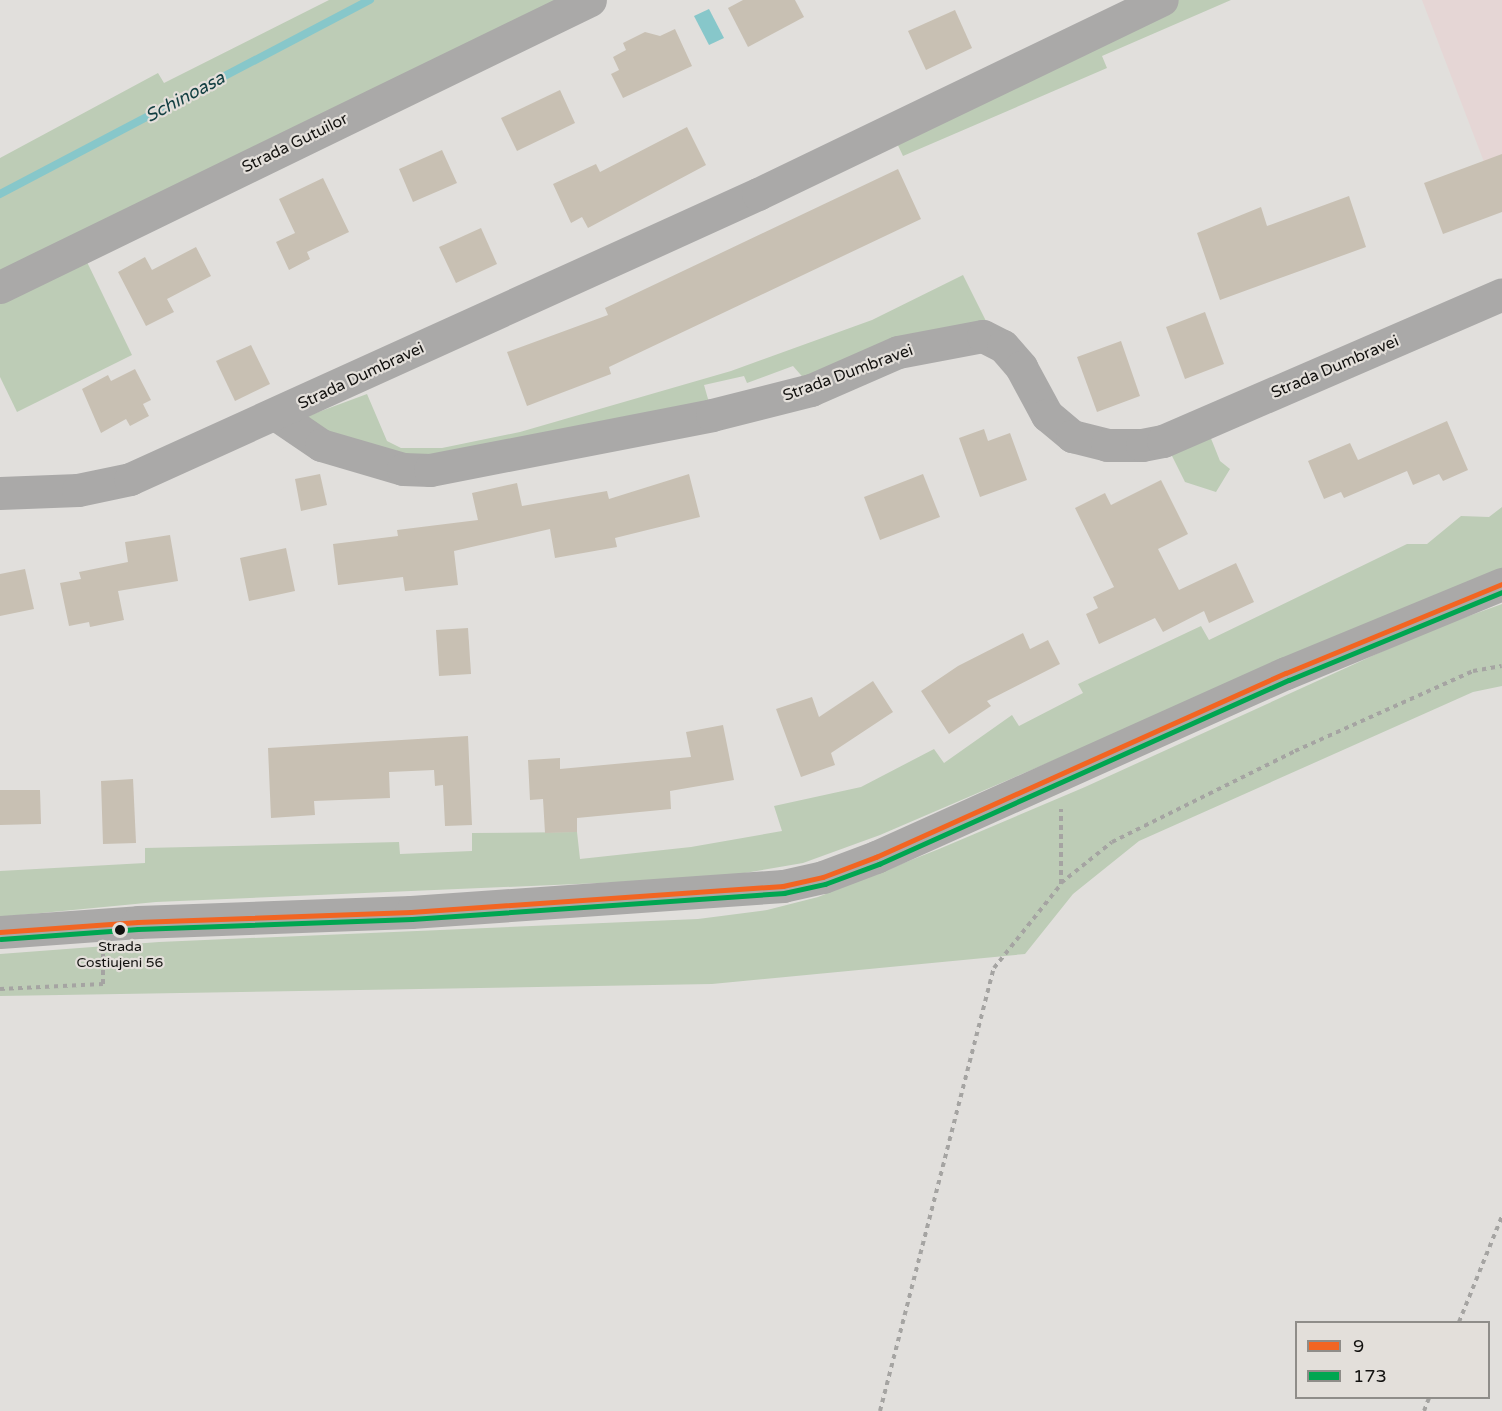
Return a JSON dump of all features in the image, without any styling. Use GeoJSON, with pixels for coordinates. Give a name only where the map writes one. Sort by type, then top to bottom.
{"type":"FeatureCollection","features":[{"type":"Feature","properties":{"kind":"street","name":"Strada Gutuilor"},"geometry":{"type":"LineString","coordinates":[[0,287],[590,0]]}},
{"type":"Feature","properties":{"kind":"street","name":"Strada Dumbravei"},"geometry":{"type":"LineString","coordinates":[[0,494],[78,490],[130,479],[277,415],[758,194],[1162,0]]}},
{"type":"Feature","properties":{"kind":"street","name":"Strada Dumbravei"},"geometry":{"type":"LineString","coordinates":[[277,415],[321,445],[403,469],[430,470],[712,415],[811,390],[898,352],[983,336],[1004,346],[1021,367],[1047,415],[1072,436],[1107,445],[1142,446],[1163,441],[1502,294]]}},
{"type":"Feature","properties":{"kind":"street"},"geometry":{"type":"LineString","coordinates":[[0,932],[102,925],[411,912],[783,886],[862,862],[1286,673],[1502,584]]}},
{"type":"Feature","properties":{"kind":"path"},"geometry":{"type":"LineString","coordinates":[[880,1411],[994,968],[1061,884],[1112,842],[1295,751],[1473,671],[1502,666]]}},
{"type":"Feature","properties":{"kind":"path"},"geometry":{"type":"LineString","coordinates":[[1061,775],[1061,884]]}},
{"type":"Feature","properties":{"kind":"path"},"geometry":{"type":"LineString","coordinates":[[0,989],[103,984],[102,925]]}},
{"type":"Feature","properties":{"kind":"path"},"geometry":{"type":"LineString","coordinates":[[1460,1321],[1502,1216]]}},
{"type":"Feature","properties":{"kind":"shaded area"},"geometry":{"type":"Polygon","coordinates":[[[1422,0],[1502,0],[1502,209],[1422,0]]]}},
{"type":"Feature","properties":{"kind":"green space"},"geometry":{"type":"Polygon","coordinates":[[[329,0],[560,0],[0,274],[0,158],[158,73],[164,83],[329,0]]]}},
{"type":"Feature","properties":{"kind":"green space"},"geometry":{"type":"Polygon","coordinates":[[[1178,0],[1231,0],[1102,56],[1107,68],[903,156],[895,139],[1178,0]]]}},
{"type":"Feature","properties":{"kind":"green space"},"geometry":{"type":"Polygon","coordinates":[[[87,262],[132,355],[17,412],[0,377],[0,304],[87,262]]]}},
{"type":"Feature","properties":{"kind":"green space"},"geometry":{"type":"Polygon","coordinates":[[[963,275],[988,325],[807,382],[793,366],[747,383],[744,376],[704,385],[710,406],[433,460],[323,435],[305,417],[367,394],[387,441],[401,448],[442,448],[520,432],[731,371],[872,320],[963,275]]]}},
{"type":"Feature","properties":{"kind":"green space"},"geometry":{"type":"Polygon","coordinates":[[[1210,436],[1220,461],[1230,469],[1216,492],[1185,482],[1170,452],[1210,436]]]}},
{"type":"Feature","properties":{"kind":"green space"},"geometry":{"type":"Polygon","coordinates":[[[1502,507],[1502,568],[880,835],[803,863],[715,878],[156,902],[0,917],[0,871],[145,863],[145,848],[399,842],[400,854],[472,851],[472,833],[577,832],[580,859],[691,847],[782,831],[774,806],[861,787],[934,749],[944,763],[1012,715],[1019,726],[1083,693],[1078,684],[1201,626],[1209,640],[1407,544],[1427,544],[1461,516],[1489,517],[1502,507]]]}},
{"type":"Feature","properties":{"kind":"green space"},"geometry":{"type":"Polygon","coordinates":[[[1502,604],[1502,686],[1473,692],[1139,841],[1073,894],[1025,954],[712,984],[0,996],[0,954],[159,942],[698,919],[767,910],[818,897],[1085,787],[1427,631],[1502,604]]]}},
{"type":"Feature","properties":{"kind":"water"},"geometry":{"type":"Polygon","coordinates":[[[709,9],[724,38],[709,45],[694,16],[709,9]]]}},
{"type":"Feature","properties":{"kind":"building"},"geometry":{"type":"Polygon","coordinates":[[[743,0],[795,0],[804,17],[748,47],[728,8],[743,0]]]}},
{"type":"Feature","properties":{"kind":"building"},"geometry":{"type":"Polygon","coordinates":[[[955,10],[972,48],[926,70],[908,31],[955,10]]]}},
{"type":"Feature","properties":{"kind":"building"},"geometry":{"type":"Polygon","coordinates":[[[675,29],[692,66],[623,98],[611,74],[619,70],[613,57],[626,50],[623,43],[645,32],[660,36],[675,29]]]}},
{"type":"Feature","properties":{"kind":"building"},"geometry":{"type":"Polygon","coordinates":[[[560,90],[575,123],[517,151],[501,118],[560,90]]]}},
{"type":"Feature","properties":{"kind":"building"},"geometry":{"type":"Polygon","coordinates":[[[687,127],[706,165],[588,228],[582,217],[571,223],[553,184],[596,164],[600,172],[687,127]]]}},
{"type":"Feature","properties":{"kind":"building"},"geometry":{"type":"Polygon","coordinates":[[[442,150],[457,183],[413,202],[399,169],[442,150]]]}},
{"type":"Feature","properties":{"kind":"building"},"geometry":{"type":"Polygon","coordinates":[[[1502,154],[1502,212],[1443,234],[1424,183],[1502,154]]]}},
{"type":"Feature","properties":{"kind":"building"},"geometry":{"type":"Polygon","coordinates":[[[898,169],[921,219],[609,367],[611,374],[527,406],[507,352],[608,315],[605,308],[898,169]]]}},
{"type":"Feature","properties":{"kind":"building"},"geometry":{"type":"Polygon","coordinates":[[[323,178],[349,232],[307,252],[310,259],[289,270],[276,242],[295,233],[279,199],[323,178]]]}},
{"type":"Feature","properties":{"kind":"building"},"geometry":{"type":"Polygon","coordinates":[[[1349,196],[1366,247],[1220,300],[1197,233],[1261,207],[1267,226],[1349,196]]]}},
{"type":"Feature","properties":{"kind":"building"},"geometry":{"type":"Polygon","coordinates":[[[481,228],[497,264],[456,283],[439,247],[481,228]]]}},
{"type":"Feature","properties":{"kind":"building"},"geometry":{"type":"Polygon","coordinates":[[[196,247],[211,276],[167,299],[174,312],[146,326],[118,272],[145,257],[152,270],[196,247]]]}},
{"type":"Feature","properties":{"kind":"building"},"geometry":{"type":"Polygon","coordinates":[[[1205,312],[1224,364],[1185,379],[1166,327],[1205,312]]]}},
{"type":"Feature","properties":{"kind":"building"},"geometry":{"type":"Polygon","coordinates":[[[1121,341],[1140,396],[1097,412],[1077,357],[1121,341]]]}},
{"type":"Feature","properties":{"kind":"building"},"geometry":{"type":"Polygon","coordinates":[[[251,345],[270,384],[235,401],[216,361],[251,345]]]}},
{"type":"Feature","properties":{"kind":"building"},"geometry":{"type":"Polygon","coordinates":[[[135,369],[151,400],[143,404],[149,416],[130,426],[126,419],[101,433],[82,389],[108,375],[111,381],[135,369]]]}},
{"type":"Feature","properties":{"kind":"building"},"geometry":{"type":"Polygon","coordinates":[[[1447,421],[1468,470],[1443,481],[1439,474],[1413,485],[1407,471],[1344,498],[1341,492],[1324,499],[1308,461],[1350,443],[1358,460],[1447,421]]]}},
{"type":"Feature","properties":{"kind":"building"},"geometry":{"type":"Polygon","coordinates":[[[984,429],[988,441],[1010,433],[1027,480],[980,497],[959,438],[984,429]]]}},
{"type":"Feature","properties":{"kind":"building"},"geometry":{"type":"Polygon","coordinates":[[[320,474],[327,505],[301,511],[295,479],[320,474]]]}},
{"type":"Feature","properties":{"kind":"building"},"geometry":{"type":"Polygon","coordinates":[[[689,474],[700,517],[615,538],[617,547],[555,558],[550,529],[454,551],[458,585],[405,591],[403,577],[338,585],[333,544],[398,536],[397,530],[478,520],[472,493],[517,483],[522,506],[607,491],[609,499],[689,474]]]}},
{"type":"Feature","properties":{"kind":"building"},"geometry":{"type":"Polygon","coordinates":[[[923,474],[940,517],[880,540],[864,497],[923,474]]]}},
{"type":"Feature","properties":{"kind":"building"},"geometry":{"type":"Polygon","coordinates":[[[1161,480],[1188,534],[1158,549],[1179,590],[1236,563],[1254,602],[1209,623],[1204,611],[1163,632],[1155,618],[1099,644],[1086,614],[1098,608],[1093,597],[1114,587],[1075,508],[1105,493],[1111,505],[1161,480]]]}},
{"type":"Feature","properties":{"kind":"building"},"geometry":{"type":"Polygon","coordinates":[[[170,535],[178,581],[118,591],[124,620],[90,627],[89,622],[69,626],[60,583],[81,579],[79,572],[128,562],[125,542],[170,535]]]}},
{"type":"Feature","properties":{"kind":"building"},"geometry":{"type":"Polygon","coordinates":[[[286,548],[295,591],[249,601],[240,558],[286,548]]]}},
{"type":"Feature","properties":{"kind":"building"},"geometry":{"type":"Polygon","coordinates":[[[25,569],[34,609],[0,616],[0,574],[25,569]]]}},
{"type":"Feature","properties":{"kind":"building"},"geometry":{"type":"Polygon","coordinates":[[[468,628],[471,674],[439,676],[436,630],[468,628]]]}},
{"type":"Feature","properties":{"kind":"building"},"geometry":{"type":"Polygon","coordinates":[[[1023,633],[1030,649],[1048,640],[1060,664],[987,701],[991,706],[949,734],[921,691],[958,666],[1023,633]]]}},
{"type":"Feature","properties":{"kind":"building"},"geometry":{"type":"Polygon","coordinates":[[[873,681],[893,712],[831,753],[835,765],[801,777],[776,709],[812,697],[819,717],[873,681]]]}},
{"type":"Feature","properties":{"kind":"building"},"geometry":{"type":"Polygon","coordinates":[[[723,725],[734,780],[670,791],[671,809],[577,818],[577,832],[545,833],[543,799],[530,800],[528,760],[560,758],[560,769],[691,757],[686,732],[723,725]]]}},
{"type":"Feature","properties":{"kind":"building"},"geometry":{"type":"Polygon","coordinates":[[[468,736],[472,825],[445,826],[443,785],[435,786],[434,770],[389,772],[390,798],[314,801],[315,815],[271,818],[268,748],[468,736]]]}},
{"type":"Feature","properties":{"kind":"building"},"geometry":{"type":"Polygon","coordinates":[[[133,779],[136,843],[103,844],[101,781],[133,779]]]}},
{"type":"Feature","properties":{"kind":"building"},"geometry":{"type":"Polygon","coordinates":[[[0,790],[40,790],[41,824],[0,825],[0,790]]]}},
{"type":"Feature","properties":{"kind":"waterway","name":"Schinoasa"},"geometry":{"type":"LineString","coordinates":[[0,194],[370,0]]}},
{"type":"Feature","properties":{"kind":"transit line","name":"9"},"geometry":{"type":"LineString","coordinates":[[0,932],[138,922],[411,912],[783,886],[823,877],[876,857],[1286,673],[1502,584]]}},
{"type":"Feature","properties":{"kind":"transit line","name":"173"},"geometry":{"type":"LineString","coordinates":[[1,939],[138,929],[412,919],[784,893],[825,884],[879,864],[1289,680],[1502,592]]}},
{"type":"Feature","properties":{"kind":"place","name":"Strada Costiujeni 56"},"geometry":{"type":"Point","coordinates":[120,930]}}]}
